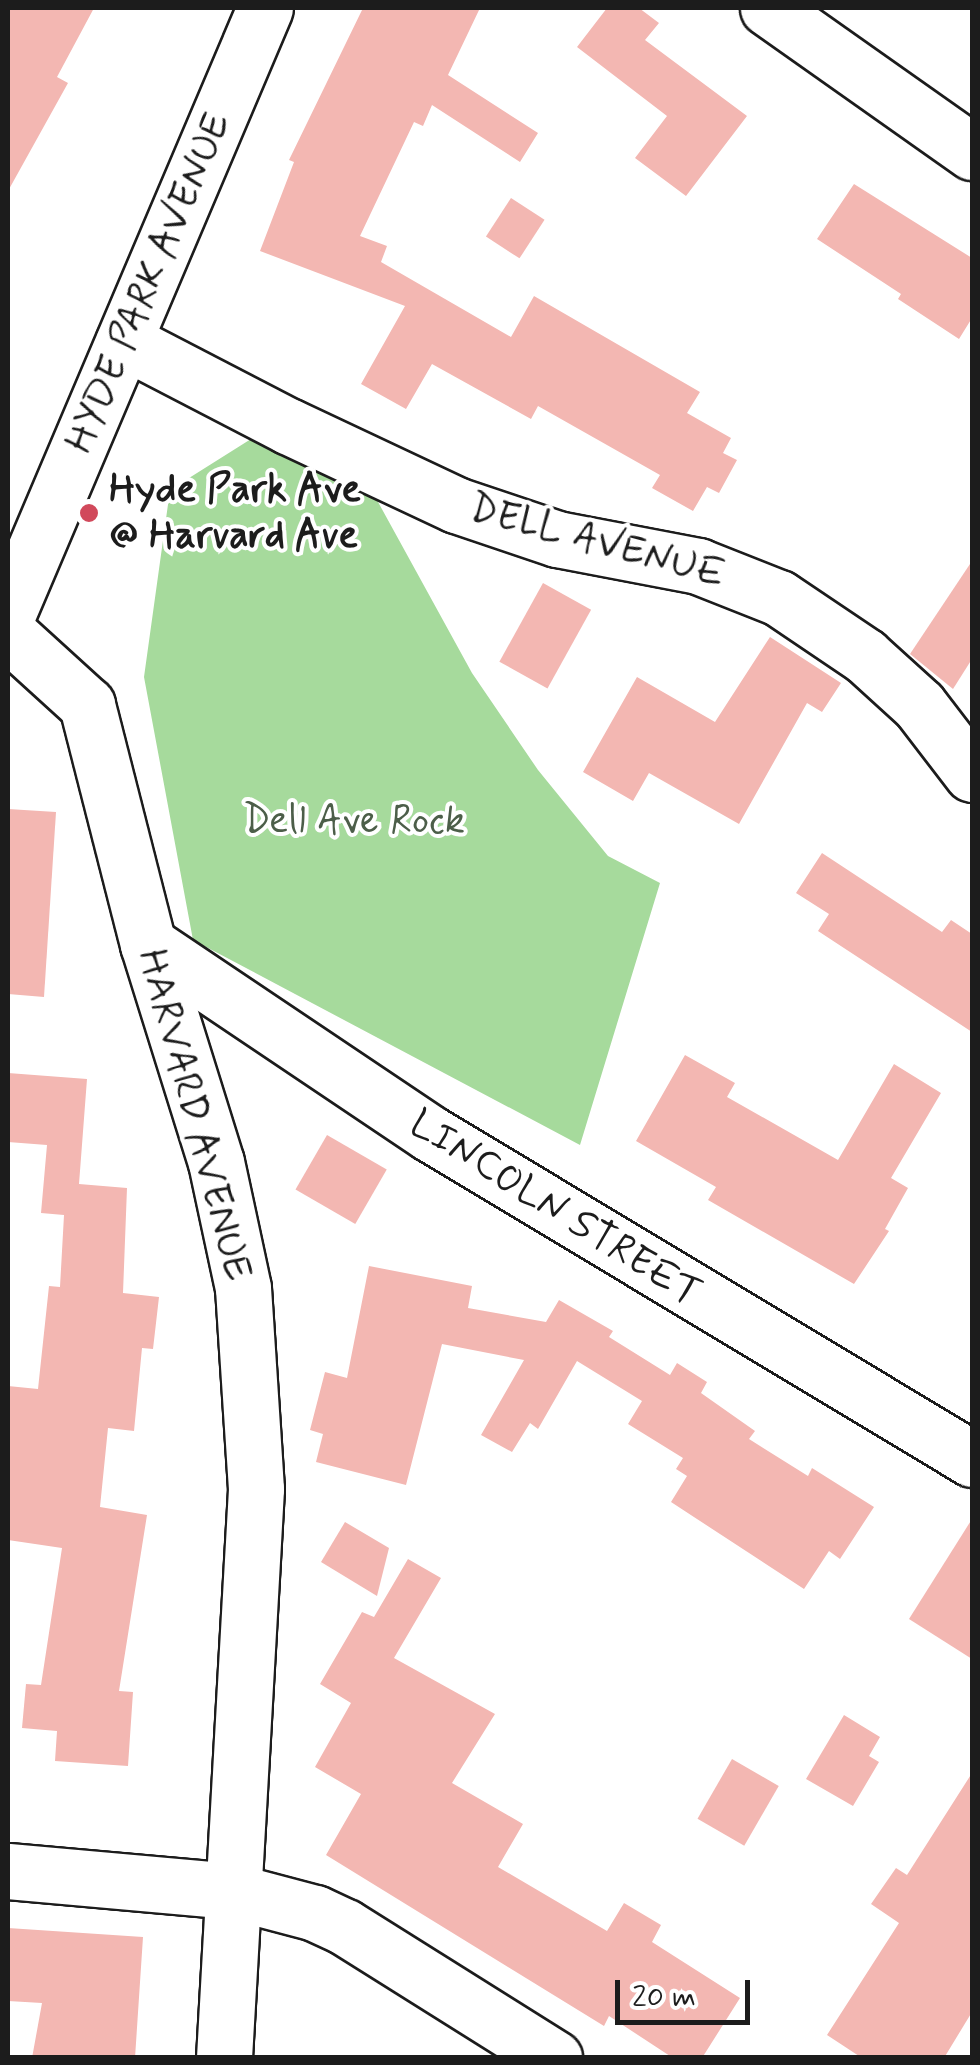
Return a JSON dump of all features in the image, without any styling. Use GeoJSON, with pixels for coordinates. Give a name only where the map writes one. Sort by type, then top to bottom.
{"type":"FeatureCollection","features":[{"type":"Feature","properties":{"kind":"street","name":"HYDE PARK AVENUE"},"geometry":{"type":"LineString","coordinates":[[8,613],[265,8]]}},
{"type":"Feature","properties":{"kind":"street"},"geometry":{"type":"LineString","coordinates":[[768,8],[972,152]]}},
{"type":"Feature","properties":{"kind":"street","name":"DELL AVENUE"},"geometry":{"type":"LineString","coordinates":[[124,341],[288,426],[456,505],[557,539],[698,566],[779,598],[865,656],[919,705],[972,774]]}},
{"type":"Feature","properties":{"kind":"street","name":"HARVARD AVENUE"},"geometry":{"type":"LineString","coordinates":[[8,633],[87,705],[148,944],[216,1162],[244,1288],[256,1489],[224,2058]]}},
{"type":"Feature","properties":{"kind":"street","name":"LINCOLN STREET"},"geometry":{"type":"LineString","coordinates":[[148,944],[431,1134],[972,1460]]}},
{"type":"Feature","properties":{"kind":"street"},"geometry":{"type":"LineString","coordinates":[[8,1871],[232,1891],[314,1913],[344,1927],[554,2058]]}},
{"type":"Feature","properties":{"kind":"green space","name":"Dell Ave Rock"},"geometry":{"type":"Polygon","coordinates":[[[251,439],[372,491],[472,673],[538,770],[608,856],[660,883],[580,1145],[193,940],[144,677],[170,490],[251,439]]]}},
{"type":"Feature","properties":{"kind":"building"},"geometry":{"type":"Polygon","coordinates":[[[8,8],[94,8],[57,77],[68,83],[8,191],[8,8]]]}},
{"type":"Feature","properties":{"kind":"building"},"geometry":{"type":"Polygon","coordinates":[[[363,8],[480,8],[448,75],[538,133],[520,162],[432,105],[423,126],[414,122],[360,236],[387,246],[381,262],[511,337],[534,296],[700,392],[687,413],[731,438],[723,453],[737,460],[719,493],[707,487],[693,511],[652,488],[660,475],[538,406],[531,419],[432,364],[406,409],[361,384],[405,306],[260,251],[294,162],[289,160],[363,8]]]}},
{"type":"Feature","properties":{"kind":"building"},"geometry":{"type":"Polygon","coordinates":[[[607,8],[639,8],[659,23],[645,40],[747,116],[686,196],[635,158],[667,116],[577,47],[607,8]]]}},
{"type":"Feature","properties":{"kind":"building"},"geometry":{"type":"Polygon","coordinates":[[[854,184],[972,258],[972,318],[959,339],[898,299],[901,294],[817,239],[854,184]]]}},
{"type":"Feature","properties":{"kind":"building"},"geometry":{"type":"Polygon","coordinates":[[[511,198],[545,220],[519,258],[486,237],[511,198]]]}},
{"type":"Feature","properties":{"kind":"building"},"geometry":{"type":"Polygon","coordinates":[[[972,561],[972,659],[953,689],[910,654],[972,561]]]}},
{"type":"Feature","properties":{"kind":"building"},"geometry":{"type":"Polygon","coordinates":[[[543,583],[591,610],[547,688],[499,662],[543,583]]]}},
{"type":"Feature","properties":{"kind":"building"},"geometry":{"type":"Polygon","coordinates":[[[770,637],[841,683],[822,712],[807,703],[739,824],[649,773],[633,801],[583,772],[637,677],[715,722],[770,637]]]}},
{"type":"Feature","properties":{"kind":"building"},"geometry":{"type":"Polygon","coordinates":[[[8,809],[56,812],[44,997],[8,994],[8,809]]]}},
{"type":"Feature","properties":{"kind":"building"},"geometry":{"type":"Polygon","coordinates":[[[822,853],[942,932],[951,920],[972,934],[972,1032],[818,931],[829,914],[796,893],[822,853]]]}},
{"type":"Feature","properties":{"kind":"building"},"geometry":{"type":"Polygon","coordinates":[[[685,1055],[735,1083],[727,1097],[838,1160],[894,1064],[941,1093],[891,1178],[908,1188],[885,1229],[889,1231],[854,1284],[708,1200],[716,1187],[636,1141],[685,1055]]]}},
{"type":"Feature","properties":{"kind":"building"},"geometry":{"type":"Polygon","coordinates":[[[8,1073],[87,1079],[79,1184],[127,1188],[123,1293],[159,1297],[153,1349],[142,1348],[134,1431],[108,1428],[100,1507],[147,1515],[119,1691],[133,1692],[128,1766],[55,1761],[57,1731],[22,1728],[26,1684],[41,1685],[62,1548],[8,1540],[8,1386],[38,1389],[49,1286],[60,1287],[64,1215],[41,1213],[47,1145],[8,1142],[8,1073]]]}},
{"type":"Feature","properties":{"kind":"building"},"geometry":{"type":"Polygon","coordinates":[[[327,1135],[387,1170],[355,1224],[296,1190],[327,1135]]]}},
{"type":"Feature","properties":{"kind":"building"},"geometry":{"type":"Polygon","coordinates":[[[369,1266],[472,1286],[468,1308],[546,1322],[559,1300],[613,1331],[609,1337],[670,1375],[677,1363],[707,1382],[701,1393],[755,1431],[749,1439],[808,1476],[812,1468],[874,1507],[840,1559],[829,1551],[804,1589],[671,1502],[687,1476],[676,1469],[683,1458],[628,1424],[642,1401],[577,1361],[538,1429],[530,1423],[512,1452],[481,1435],[524,1360],[442,1344],[406,1485],[316,1462],[323,1434],[310,1430],[325,1372],[347,1378],[369,1266]]]}},
{"type":"Feature","properties":{"kind":"building"},"geometry":{"type":"Polygon","coordinates":[[[972,1519],[972,1659],[909,1619],[972,1519]]]}},
{"type":"Feature","properties":{"kind":"building"},"geometry":{"type":"Polygon","coordinates":[[[345,1522],[389,1548],[377,1596],[321,1562],[345,1522]]]}},
{"type":"Feature","properties":{"kind":"building"},"geometry":{"type":"Polygon","coordinates":[[[408,1559],[441,1578],[394,1658],[495,1714],[452,1783],[523,1824],[498,1867],[607,1931],[624,1903],[661,1925],[652,1942],[740,1998],[702,2058],[673,2058],[609,2016],[604,2026],[326,1855],[361,1794],[315,1767],[351,1703],[320,1684],[362,1612],[374,1617],[408,1559]]]}},
{"type":"Feature","properties":{"kind":"building"},"geometry":{"type":"Polygon","coordinates":[[[844,1715],[880,1737],[869,1756],[879,1762],[853,1806],[806,1779],[844,1715]]]}},
{"type":"Feature","properties":{"kind":"building"},"geometry":{"type":"Polygon","coordinates":[[[732,1759],[779,1786],[744,1846],[698,1819],[732,1759]]]}},
{"type":"Feature","properties":{"kind":"building"},"geometry":{"type":"Polygon","coordinates":[[[972,1773],[972,2012],[944,2058],[862,2058],[827,2035],[899,1923],[871,1904],[896,1868],[907,1875],[972,1773]]]}},
{"type":"Feature","properties":{"kind":"building"},"geometry":{"type":"Polygon","coordinates":[[[8,1928],[143,1937],[135,2058],[32,2058],[42,2003],[8,2001],[8,1928]]]}},
{"type":"Feature","properties":{"kind":"place","name":"Hyde Park Ave @ Harvard Ave"},"geometry":{"type":"Point","coordinates":[89,513]}}]}
